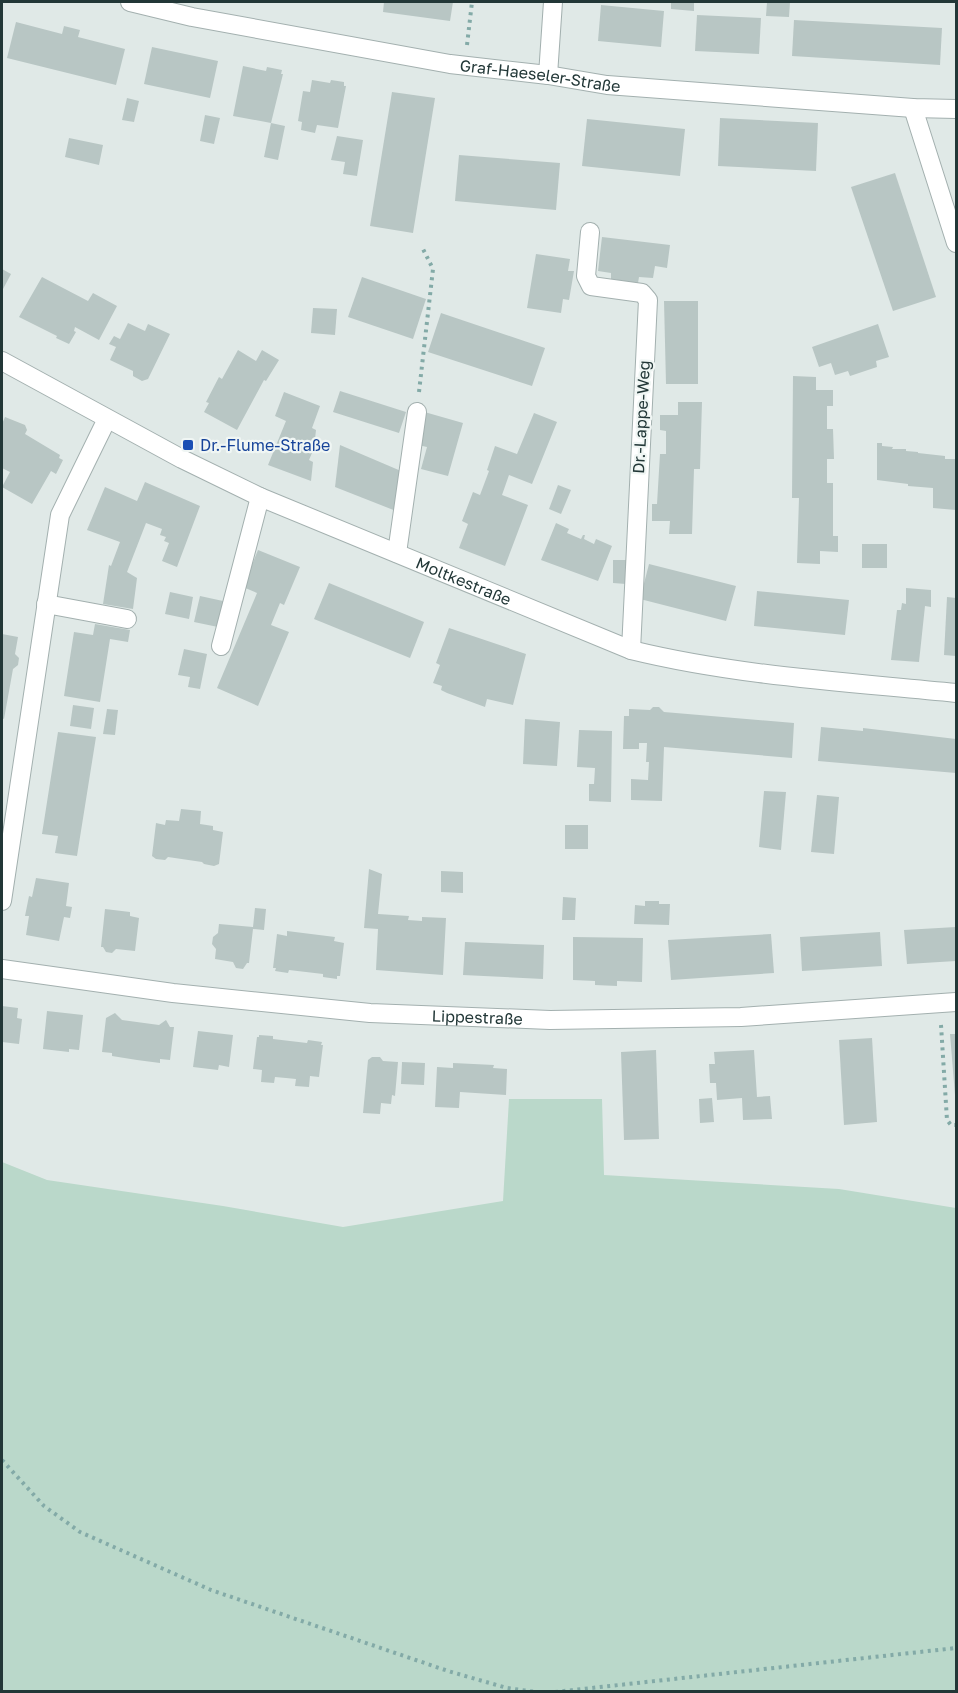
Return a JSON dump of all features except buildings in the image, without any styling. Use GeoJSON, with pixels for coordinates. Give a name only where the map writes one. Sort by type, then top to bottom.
{"type":"FeatureCollection","features":[{"type":"Feature","properties":{"kind":"street","name":"Graf-Haeseler-Straße"},"geometry":{"type":"LineString","coordinates":[[130,2],[192,17],[450,63],[607,85],[913,108],[957,109]]}},
{"type":"Feature","properties":{"kind":"street"},"geometry":{"type":"LineString","coordinates":[[548,75],[553,2]]}},
{"type":"Feature","properties":{"kind":"street"},"geometry":{"type":"LineString","coordinates":[[913,108],[957,243]]}},
{"type":"Feature","properties":{"kind":"street","name":"Dr.-Lappe-Weg"},"geometry":{"type":"LineString","coordinates":[[590,232],[586,276],[591,286],[642,293],[648,300],[631,650]]}},
{"type":"Feature","properties":{"kind":"street","name":"Moltkestraße"},"geometry":{"type":"LineString","coordinates":[[2,362],[182,459],[260,497],[631,650],[675,661],[734,671],[957,693]]}},
{"type":"Feature","properties":{"kind":"street"},"geometry":{"type":"LineString","coordinates":[[397,553],[417,412]]}},
{"type":"Feature","properties":{"kind":"street"},"geometry":{"type":"LineString","coordinates":[[2,901],[60,515],[107,419]]}},
{"type":"Feature","properties":{"kind":"street"},"geometry":{"type":"LineString","coordinates":[[221,646],[260,497]]}},
{"type":"Feature","properties":{"kind":"street"},"geometry":{"type":"LineString","coordinates":[[46,604],[127,619]]}},
{"type":"Feature","properties":{"kind":"street","name":"Lippestraße"},"geometry":{"type":"LineString","coordinates":[[2,969],[173,993],[370,1013],[550,1020],[741,1017],[948,1002]]}},
{"type":"Feature","properties":{"kind":"path"},"geometry":{"type":"LineString","coordinates":[[466,48],[472,2]]}},
{"type":"Feature","properties":{"kind":"path"},"geometry":{"type":"LineString","coordinates":[[417,412],[433,269],[423,249]]}},
{"type":"Feature","properties":{"kind":"path"},"geometry":{"type":"LineString","coordinates":[[948,1002],[947,1120],[951,1125],[957,1125]]}},
{"type":"Feature","properties":{"kind":"path"},"geometry":{"type":"LineString","coordinates":[[2,1460],[44,1506],[80,1532],[211,1590],[448,1671],[507,1688],[536,1692]]}},
{"type":"Feature","properties":{"kind":"path"},"geometry":{"type":"LineString","coordinates":[[555,1692],[957,1648]]}},
{"type":"Feature","properties":{"kind":"green space"},"geometry":{"type":"Polygon","coordinates":[[[509,1099],[602,1099],[604,1175],[839,1189],[956,1208],[956,1691],[2,1691],[2,1162],[47,1180],[223,1206],[343,1227],[503,1201],[509,1099]]]}},
{"type":"Feature","properties":{"kind":"place","name":"Dr.-Flume-Straße"},"geometry":{"type":"Point","coordinates":[188,445]}}]}
